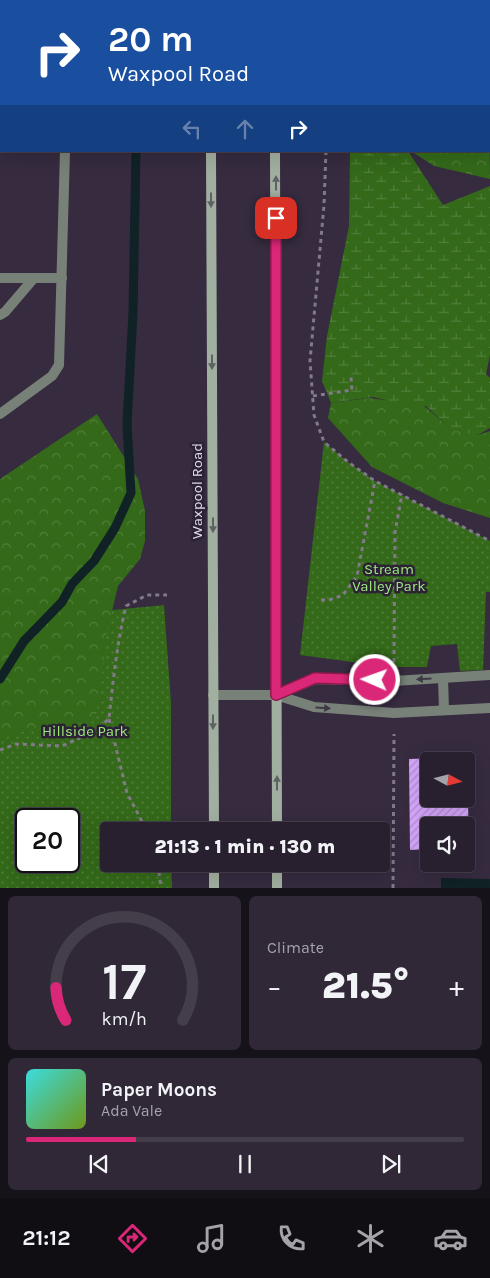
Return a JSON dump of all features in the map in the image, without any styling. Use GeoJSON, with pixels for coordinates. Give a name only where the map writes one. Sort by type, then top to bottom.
{"type":"FeatureCollection","features":[{"type":"Feature","properties":{"kind":"street","name":"Waxpool Road"},"geometry":{"type":"LineString","coordinates":[[211,152],[214,822]]}},
{"type":"Feature","properties":{"kind":"street"},"geometry":{"type":"LineString","coordinates":[[275,152],[277,822]]}},
{"type":"Feature","properties":{"kind":"street"},"geometry":{"type":"LineString","coordinates":[[214,872],[214,888]]}},
{"type":"Feature","properties":{"kind":"street"},"geometry":{"type":"LineString","coordinates":[[277,872],[277,888]]}},
{"type":"Feature","properties":{"kind":"lane"},"geometry":{"type":"LineString","coordinates":[[0,414],[52,376],[59,365],[64,152]]}},
{"type":"Feature","properties":{"kind":"lane"},"geometry":{"type":"LineString","coordinates":[[0,278],[62,278]]}},
{"type":"Feature","properties":{"kind":"lane"},"geometry":{"type":"LineString","coordinates":[[0,315],[5,312],[34,278]]}},
{"type":"Feature","properties":{"kind":"lane"},"geometry":{"type":"LineString","coordinates":[[276,695],[315,678],[394,681],[490,675]]}},
{"type":"Feature","properties":{"kind":"lane"},"geometry":{"type":"LineString","coordinates":[[443,678],[444,710]]}},
{"type":"Feature","properties":{"kind":"lane"},"geometry":{"type":"LineString","coordinates":[[213,695],[276,695],[314,707],[394,713],[490,708]]}},
{"type":"Feature","properties":{"kind":"path"},"geometry":{"type":"LineString","coordinates":[[326,152],[324,205],[310,361],[314,415],[324,442],[375,481],[490,540]]}},
{"type":"Feature","properties":{"kind":"path"},"geometry":{"type":"LineString","coordinates":[[313,396],[352,390],[351,377]]}},
{"type":"Feature","properties":{"kind":"path"},"geometry":{"type":"LineString","coordinates":[[321,600],[329,600],[343,595],[357,576],[375,481]]}},
{"type":"Feature","properties":{"kind":"path"},"geometry":{"type":"LineString","coordinates":[[142,822],[128,793],[110,719],[114,666],[126,606],[147,595],[167,595]]}},
{"type":"Feature","properties":{"kind":"path"},"geometry":{"type":"LineString","coordinates":[[0,750],[16,744],[62,746],[91,733],[110,719]]}},
{"type":"Feature","properties":{"kind":"path"},"geometry":{"type":"LineString","coordinates":[[159,872],[161,888]]}},
{"type":"Feature","properties":{"kind":"green space"},"geometry":{"type":"Polygon","coordinates":[[[350,152],[409,152],[443,205],[490,186],[490,355],[486,374],[490,378],[490,428],[478,435],[452,430],[426,406],[397,403],[373,397],[331,403],[322,381],[327,336],[349,226],[350,152]]]}},
{"type":"Feature","properties":{"kind":"green space"},"geometry":{"type":"Polygon","coordinates":[[[413,152],[490,152],[490,179],[434,166],[413,152]]]}},
{"type":"Feature","properties":{"kind":"green space"},"geometry":{"type":"Polygon","coordinates":[[[369,398],[423,405],[449,427],[478,435],[490,431],[490,518],[443,503],[372,467],[328,418],[331,403],[369,398]]]}},
{"type":"Feature","properties":{"kind":"green space"},"geometry":{"type":"Polygon","coordinates":[[[97,414],[138,479],[145,511],[145,541],[140,559],[118,586],[105,641],[101,688],[95,720],[73,726],[13,733],[0,743],[0,479],[97,414]]]}},
{"type":"Feature","properties":{"kind":"green space","name":"Stream Valley Park"},"geometry":{"type":"Polygon","coordinates":[[[324,442],[375,481],[490,541],[490,592],[486,592],[483,670],[460,671],[457,644],[431,646],[427,667],[390,667],[300,655],[324,442]]]}},
{"type":"Feature","properties":{"kind":"green space","name":"Hillside Park"},"geometry":{"type":"Polygon","coordinates":[[[164,605],[171,703],[171,822],[100,822],[100,872],[171,872],[172,888],[0,888],[0,649],[43,617],[164,605]]]}},
{"type":"Feature","properties":{"kind":"shaded area"},"geometry":{"type":"Polygon","coordinates":[[[441,878],[490,879],[490,888],[441,888],[441,878]]]}},
{"type":"Feature","properties":{"kind":"building"},"geometry":{"type":"Polygon","coordinates":[[[409,759],[420,759],[420,808],[468,808],[468,817],[420,817],[420,849],[410,850],[409,759]]]}},
{"type":"Feature","properties":{"kind":"waterway"},"geometry":{"type":"LineString","coordinates":[[0,679],[24,641],[62,602],[72,584],[94,561],[115,528],[131,493],[127,424],[133,313],[136,152]]}},
{"type":"Feature","properties":{"kind":"route"},"geometry":{"type":"LineString","coordinates":[[276,218],[276,695],[315,678],[375,680]]}}]}
